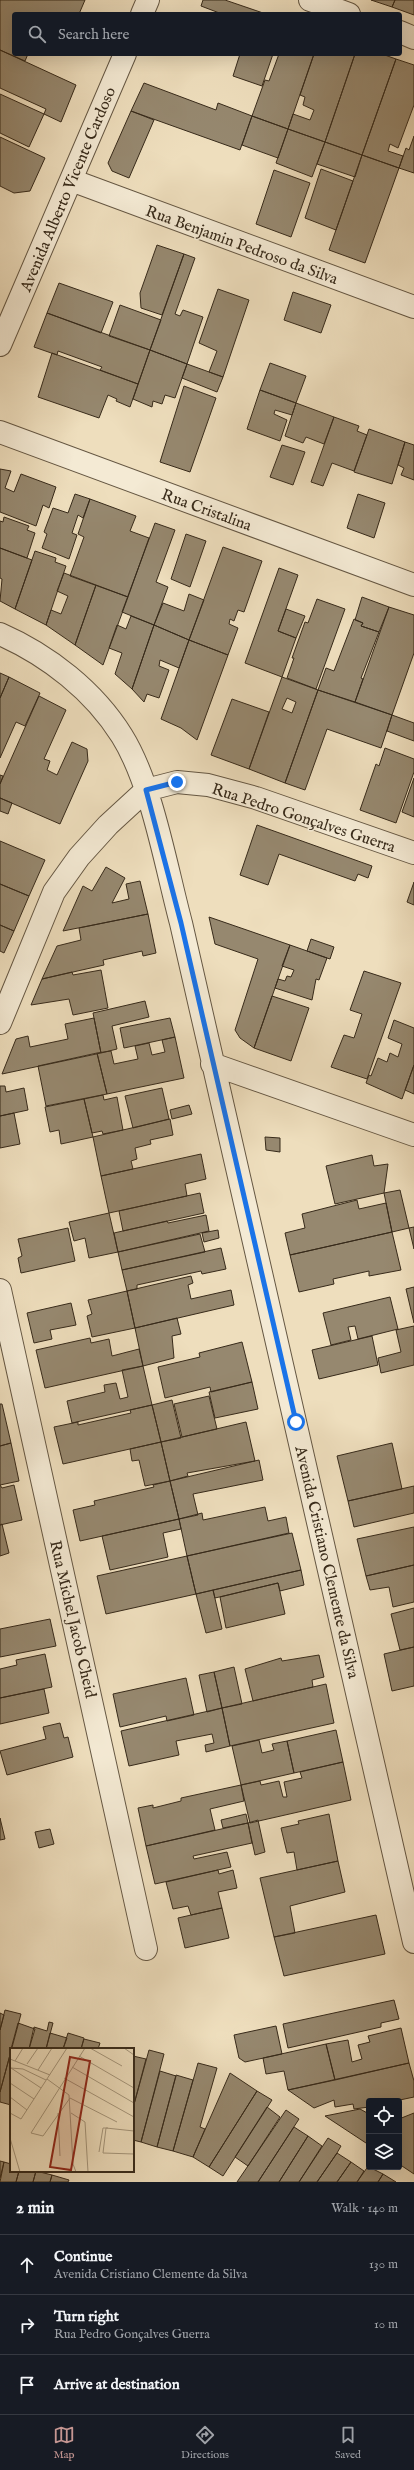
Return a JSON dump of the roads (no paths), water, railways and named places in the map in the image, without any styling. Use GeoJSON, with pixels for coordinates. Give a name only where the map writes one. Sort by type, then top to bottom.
{"type":"FeatureCollection","features":[{"type":"Feature","properties":{"kind":"street"},"geometry":{"type":"LineString","coordinates":[[143,12],[148,0]]}},
{"type":"Feature","properties":{"kind":"street"},"geometry":{"type":"LineString","coordinates":[[310,0],[343,12]]}},
{"type":"Feature","properties":{"kind":"street"},"geometry":{"type":"LineString","coordinates":[[402,33],[414,38]]}},
{"type":"Feature","properties":{"kind":"street","name":"Avenida Alberto Vicente Cardoso"},"geometry":{"type":"LineString","coordinates":[[0,345],[124,56]]}},
{"type":"Feature","properties":{"kind":"street","name":"Rua Benjamin Pedroso da Silva"},"geometry":{"type":"LineString","coordinates":[[71,180],[414,307]]}},
{"type":"Feature","properties":{"kind":"street","name":"Rua Cristalina"},"geometry":{"type":"LineString","coordinates":[[0,432],[414,585]]}},
{"type":"Feature","properties":{"kind":"street","name":"Avenida Cristiano Clemente da Silva"},"geometry":{"type":"LineString","coordinates":[[0,634],[31,650],[74,682],[103,709],[122,737],[146,790],[181,923],[212,1064],[414,1942]]}},
{"type":"Feature","properties":{"kind":"street","name":"Rua Pedro Gonçalves Guerra"},"geometry":{"type":"LineString","coordinates":[[146,790],[177,782],[208,785],[256,798],[414,853]]}},
{"type":"Feature","properties":{"kind":"street"},"geometry":{"type":"LineString","coordinates":[[0,1023],[54,892],[79,857],[108,825],[146,790]]}},
{"type":"Feature","properties":{"kind":"street"},"geometry":{"type":"LineString","coordinates":[[212,1064],[414,1135]]}},
{"type":"Feature","properties":{"kind":"street","name":"Rua Michel Jacob Cheid"},"geometry":{"type":"LineString","coordinates":[[0,1290],[146,1949]]}}]}
